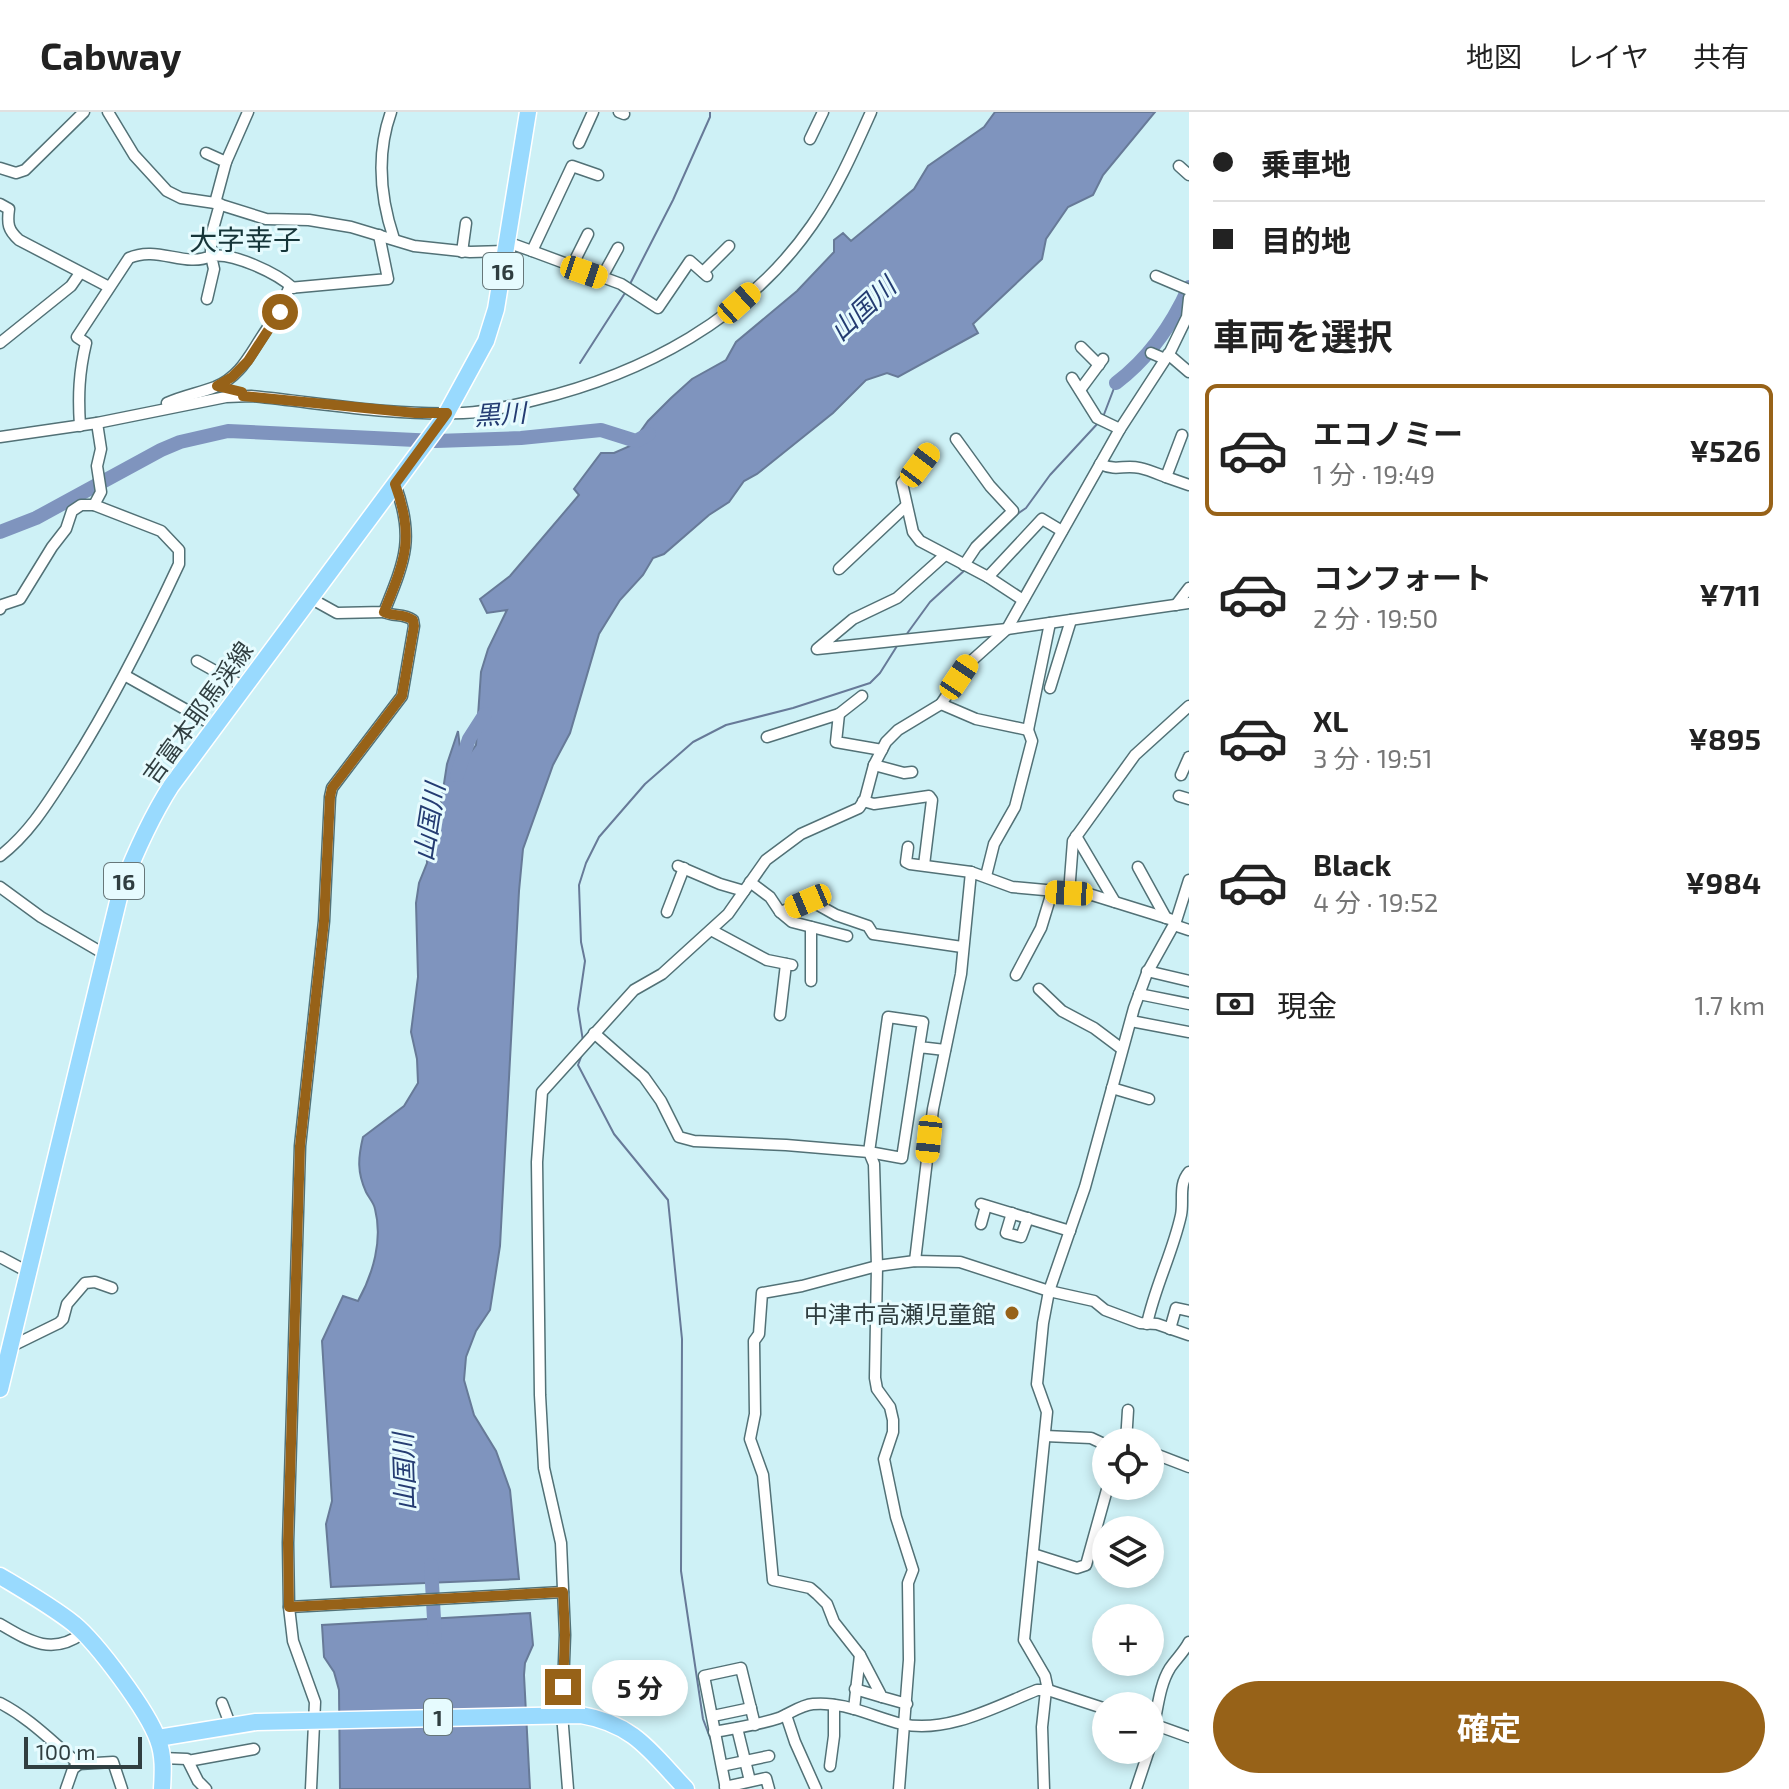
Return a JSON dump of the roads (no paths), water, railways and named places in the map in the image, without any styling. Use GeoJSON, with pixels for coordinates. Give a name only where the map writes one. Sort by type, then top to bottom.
{"type":"FeatureCollection","features":[{"type":"Feature","properties":{"kind":"main road","name":"吉富本耶馬渓線"},"geometry":{"type":"LineString","coordinates":[[0,1389],[6,1339],[28,1272],[121,889],[147,827],[171,786],[446,416],[486,341],[496,309],[528,112]]}},
{"type":"Feature","properties":{"kind":"main road"},"geometry":{"type":"LineString","coordinates":[[0,1576],[73,1623],[129,1690],[158,1738],[162,1758],[160,1789]]}},
{"type":"Feature","properties":{"kind":"main road","name":"1"},"geometry":{"type":"LineString","coordinates":[[158,1738],[230,1724],[558,1714],[604,1719],[622,1727],[635,1735],[686,1789]]}},
{"type":"Feature","properties":{"kind":"street"},"geometry":{"type":"LineString","coordinates":[[0,168],[16,173],[25,170],[84,112]]}},
{"type":"Feature","properties":{"kind":"street"},"geometry":{"type":"LineString","coordinates":[[108,112],[134,155],[167,191],[181,198],[217,203],[266,219],[309,220],[414,246],[462,252],[507,246],[532,251],[621,284],[658,308],[690,261],[705,274],[729,246]]}},
{"type":"Feature","properties":{"kind":"street"},"geometry":{"type":"LineString","coordinates":[[207,299],[214,269],[211,236],[217,203],[226,162],[248,112]]}},
{"type":"Feature","properties":{"kind":"street"},"geometry":{"type":"LineString","coordinates":[[391,112],[381,152],[383,194],[394,239]]}},
{"type":"Feature","properties":{"kind":"street"},"geometry":{"type":"LineString","coordinates":[[579,143],[593,112]]}},
{"type":"Feature","properties":{"kind":"street"},"geometry":{"type":"LineString","coordinates":[[810,139],[823,112]]}},
{"type":"Feature","properties":{"kind":"street"},"geometry":{"type":"LineString","coordinates":[[0,437],[80,426],[243,396],[446,416],[511,406],[596,384],[655,357],[708,327],[760,284],[812,226],[871,112]]}},
{"type":"Feature","properties":{"kind":"street"},"geometry":{"type":"LineString","coordinates":[[206,153],[226,162]]}},
{"type":"Feature","properties":{"kind":"street"},"geometry":{"type":"LineString","coordinates":[[532,251],[572,166],[598,175]]}},
{"type":"Feature","properties":{"kind":"street"},"geometry":{"type":"LineString","coordinates":[[1179,166],[1189,175]]}},
{"type":"Feature","properties":{"kind":"street"},"geometry":{"type":"LineString","coordinates":[[0,204],[9,209],[7,223],[19,240],[109,287]]}},
{"type":"Feature","properties":{"kind":"street"},"geometry":{"type":"LineString","coordinates":[[462,252],[466,223]]}},
{"type":"Feature","properties":{"kind":"street"},"geometry":{"type":"LineString","coordinates":[[572,266],[588,234]]}},
{"type":"Feature","properties":{"kind":"street"},"geometry":{"type":"LineString","coordinates":[[161,410],[162,406],[172,401],[217,386],[232,377],[248,361],[280,312],[289,288],[388,279],[379,235]]}},
{"type":"Feature","properties":{"kind":"street"},"geometry":{"type":"LineString","coordinates":[[602,277],[618,248]]}},
{"type":"Feature","properties":{"kind":"street"},"geometry":{"type":"LineString","coordinates":[[80,426],[77,393],[86,343],[77,337],[109,287],[134,256],[153,253],[181,259],[205,259],[235,256],[271,273],[293,288]]}},
{"type":"Feature","properties":{"kind":"street"},"geometry":{"type":"LineString","coordinates":[[0,343],[71,286],[80,273]]}},
{"type":"Feature","properties":{"kind":"street"},"geometry":{"type":"LineString","coordinates":[[1156,276],[1189,290]]}},
{"type":"Feature","properties":{"kind":"street"},"geometry":{"type":"LineString","coordinates":[[568,1789],[558,1714],[565,1635],[561,1543],[544,1468],[540,1395],[537,1178],[542,1092],[634,990],[662,974],[728,914],[766,860],[780,847],[859,808],[886,742],[898,730],[941,704],[968,664],[1007,629],[1120,429],[1167,356],[1188,314],[1189,298]]}},
{"type":"Feature","properties":{"kind":"street"},"geometry":{"type":"LineString","coordinates":[[1080,390],[1101,362],[1081,347]]}},
{"type":"Feature","properties":{"kind":"street"},"geometry":{"type":"LineString","coordinates":[[1151,353],[1167,356],[1189,372]]}},
{"type":"Feature","properties":{"kind":"street"},"geometry":{"type":"LineString","coordinates":[[1072,378],[1097,418],[1120,429]]}},
{"type":"Feature","properties":{"kind":"street"},"geometry":{"type":"LineString","coordinates":[[217,386],[242,392],[243,396]]}},
{"type":"Feature","properties":{"kind":"street"},"geometry":{"type":"LineString","coordinates":[[94,505],[101,492],[97,466],[101,449],[97,423]]}},
{"type":"Feature","properties":{"kind":"street"},"geometry":{"type":"LineString","coordinates":[[1166,477],[1182,435]]}},
{"type":"Feature","properties":{"kind":"street"},"geometry":{"type":"LineString","coordinates":[[956,439],[990,486],[1011,505],[1013,511],[976,547],[964,565]]}},
{"type":"Feature","properties":{"kind":"street"},"geometry":{"type":"LineString","coordinates":[[930,451],[902,483],[913,532],[920,541],[988,577],[1023,600]]}},
{"type":"Feature","properties":{"kind":"street"},"geometry":{"type":"LineString","coordinates":[[1100,464],[1114,470],[1141,468],[1189,485]]}},
{"type":"Feature","properties":{"kind":"street"},"geometry":{"type":"LineString","coordinates":[[384,612],[397,579],[408,536],[406,517],[395,484]]}},
{"type":"Feature","properties":{"kind":"street"},"geometry":{"type":"LineString","coordinates":[[0,856],[36,821],[126,676],[180,556],[176,545],[161,531],[94,505],[81,505],[72,511],[66,529],[20,599],[1,606]]}},
{"type":"Feature","properties":{"kind":"street"},"geometry":{"type":"LineString","coordinates":[[839,569],[906,506]]}},
{"type":"Feature","properties":{"kind":"street"},"geometry":{"type":"LineString","coordinates":[[988,577],[1042,519],[1062,531]]}},
{"type":"Feature","properties":{"kind":"street"},"geometry":{"type":"LineString","coordinates":[[945,555],[897,598],[853,619],[817,649],[1007,629],[1189,603]]}},
{"type":"Feature","properties":{"kind":"street"},"geometry":{"type":"LineString","coordinates":[[1176,605],[1189,588]]}},
{"type":"Feature","properties":{"kind":"street"},"geometry":{"type":"LineString","coordinates":[[310,598],[337,613],[406,615],[413,620],[414,626],[402,696],[332,788],[330,797],[324,921],[300,1146],[288,1543],[294,1607],[293,1641],[319,1720],[311,1789]]}},
{"type":"Feature","properties":{"kind":"street"},"geometry":{"type":"LineString","coordinates":[[1050,688],[1071,620]]}},
{"type":"Feature","properties":{"kind":"street"},"geometry":{"type":"LineString","coordinates":[[986,876],[994,844],[1015,807],[1032,741],[1028,730],[1050,623]]}},
{"type":"Feature","properties":{"kind":"street"},"geometry":{"type":"LineString","coordinates":[[197,661],[244,687]]}},
{"type":"Feature","properties":{"kind":"street"},"geometry":{"type":"LineString","coordinates":[[126,676],[215,726]]}},
{"type":"Feature","properties":{"kind":"street"},"geometry":{"type":"LineString","coordinates":[[767,737],[839,714],[862,696]]}},
{"type":"Feature","properties":{"kind":"street"},"geometry":{"type":"LineString","coordinates":[[941,704],[976,719],[1028,730]]}},
{"type":"Feature","properties":{"kind":"street"},"geometry":{"type":"LineString","coordinates":[[1069,893],[1076,836],[1135,755],[1189,706]]}},
{"type":"Feature","properties":{"kind":"street"},"geometry":{"type":"LineString","coordinates":[[825,748],[835,746],[839,714]]}},
{"type":"Feature","properties":{"kind":"street"},"geometry":{"type":"LineString","coordinates":[[836,742],[882,750]]}},
{"type":"Feature","properties":{"kind":"street"},"geometry":{"type":"LineString","coordinates":[[1181,775],[1189,757]]}},
{"type":"Feature","properties":{"kind":"street"},"geometry":{"type":"LineString","coordinates":[[874,765],[904,773],[912,772]]}},
{"type":"Feature","properties":{"kind":"street"},"geometry":{"type":"LineString","coordinates":[[863,801],[874,804],[929,796],[932,800],[924,865]]}},
{"type":"Feature","properties":{"kind":"street"},"geometry":{"type":"LineString","coordinates":[[1076,836],[1115,902]]}},
{"type":"Feature","properties":{"kind":"street"},"geometry":{"type":"LineString","coordinates":[[908,847],[906,862],[971,872],[1012,887],[1089,894],[1172,921],[1189,930]]}},
{"type":"Feature","properties":{"kind":"street"},"geometry":{"type":"LineString","coordinates":[[667,912],[681,867],[747,886],[770,897],[780,912],[792,922],[847,936]]}},
{"type":"Feature","properties":{"kind":"street"},"geometry":{"type":"LineString","coordinates":[[1138,867],[1172,921]]}},
{"type":"Feature","properties":{"kind":"street"},"geometry":{"type":"LineString","coordinates":[[915,1261],[933,1109],[961,974],[971,872]]}},
{"type":"Feature","properties":{"kind":"street"},"geometry":{"type":"LineString","coordinates":[[1044,1789],[1042,1727],[1047,1690],[1045,1676],[1024,1640],[1047,1412],[1037,1384],[1042,1331],[1049,1291],[1085,1187],[1139,994],[1189,880]]}},
{"type":"Feature","properties":{"kind":"street"},"geometry":{"type":"LineString","coordinates":[[0,887],[41,917],[106,955]]}},
{"type":"Feature","properties":{"kind":"street"},"geometry":{"type":"LineString","coordinates":[[1016,975],[1041,928],[1052,892]]}},
{"type":"Feature","properties":{"kind":"street"},"geometry":{"type":"LineString","coordinates":[[780,912],[811,901],[836,915],[868,926],[873,934],[962,947]]}},
{"type":"Feature","properties":{"kind":"street"},"geometry":{"type":"LineString","coordinates":[[811,927],[811,981]]}},
{"type":"Feature","properties":{"kind":"street"},"geometry":{"type":"LineString","coordinates":[[711,930],[767,960],[789,964],[780,1015]]}},
{"type":"Feature","properties":{"kind":"street"},"geometry":{"type":"LineString","coordinates":[[1147,971],[1189,981]]}},
{"type":"Feature","properties":{"kind":"street"},"geometry":{"type":"LineString","coordinates":[[1039,989],[1062,1011],[1094,1028],[1122,1049]]}},
{"type":"Feature","properties":{"kind":"street"},"geometry":{"type":"LineString","coordinates":[[1139,994],[1189,1004]]}},
{"type":"Feature","properties":{"kind":"street"},"geometry":{"type":"LineString","coordinates":[[594,1033],[644,1077],[661,1101],[679,1137],[694,1141],[869,1152],[902,1158],[923,1022],[888,1017],[869,1152],[874,1164],[877,1266],[875,1378],[877,1389],[890,1407],[893,1420],[893,1432],[884,1459],[896,1517],[913,1570],[908,1583],[907,1704],[899,1789]]}},
{"type":"Feature","properties":{"kind":"street"},"geometry":{"type":"LineString","coordinates":[[1131,1021],[1189,1032]]}},
{"type":"Feature","properties":{"kind":"street"},"geometry":{"type":"LineString","coordinates":[[919,1047],[945,1050]]}},
{"type":"Feature","properties":{"kind":"street"},"geometry":{"type":"LineString","coordinates":[[1112,1088],[1149,1099]]}},
{"type":"Feature","properties":{"kind":"street"},"geometry":{"type":"LineString","coordinates":[[910,1103],[933,1109]]}},
{"type":"Feature","properties":{"kind":"street"},"geometry":{"type":"LineString","coordinates":[[1147,1324],[1182,1213],[1182,1185],[1189,1172]]}},
{"type":"Feature","properties":{"kind":"street"},"geometry":{"type":"LineString","coordinates":[[981,1224],[984,1205],[1070,1231]]}},
{"type":"Feature","properties":{"kind":"street"},"geometry":{"type":"LineString","coordinates":[[1012,1213],[1006,1233],[1021,1237],[1028,1218]]}},
{"type":"Feature","properties":{"kind":"street"},"geometry":{"type":"LineString","coordinates":[[0,1257],[28,1272]]}},
{"type":"Feature","properties":{"kind":"street"},"geometry":{"type":"LineString","coordinates":[[882,1697],[860,1655],[834,1622],[827,1604],[810,1588],[773,1580],[763,1475],[750,1439],[755,1414],[754,1341],[759,1334],[762,1293],[877,1266],[915,1261],[960,1262],[1049,1291],[1094,1301],[1105,1310],[1189,1335]]}},
{"type":"Feature","properties":{"kind":"street"},"geometry":{"type":"LineString","coordinates":[[6,1339],[59,1323],[67,1304],[85,1283],[95,1282],[112,1288]]}},
{"type":"Feature","properties":{"kind":"street"},"geometry":{"type":"LineString","coordinates":[[1170,1329],[1176,1308],[1189,1311]]}},
{"type":"Feature","properties":{"kind":"street"},"geometry":{"type":"LineString","coordinates":[[1127,1428],[1128,1410]]}},
{"type":"Feature","properties":{"kind":"street"},"geometry":{"type":"LineString","coordinates":[[1045,1436],[1092,1438]]}},
{"type":"Feature","properties":{"kind":"street"},"geometry":{"type":"LineString","coordinates":[[1164,1457],[1189,1467]]}},
{"type":"Feature","properties":{"kind":"street"},"geometry":{"type":"LineString","coordinates":[[1033,1554],[1077,1568],[1086,1565],[1104,1500]]}},
{"type":"Feature","properties":{"kind":"street"},"geometry":{"type":"LineString","coordinates":[[294,1607],[563,1592]]}},
{"type":"Feature","properties":{"kind":"street"},"geometry":{"type":"LineString","coordinates":[[0,1624],[25,1638],[49,1645],[71,1642],[83,1633]]}},
{"type":"Feature","properties":{"kind":"street"},"geometry":{"type":"LineString","coordinates":[[1160,1692],[1170,1667],[1182,1656],[1189,1642]]}},
{"type":"Feature","properties":{"kind":"street"},"geometry":{"type":"LineString","coordinates":[[854,1709],[860,1655]]}},
{"type":"Feature","properties":{"kind":"street"},"geometry":{"type":"LineString","coordinates":[[755,1725],[741,1668],[704,1676],[713,1716],[710,1719],[726,1788],[766,1778],[769,1789]]}},
{"type":"Feature","properties":{"kind":"street"},"geometry":{"type":"LineString","coordinates":[[855,1689],[907,1704]]}},
{"type":"Feature","properties":{"kind":"street"},"geometry":{"type":"LineString","coordinates":[[714,1732],[755,1725],[809,1704],[854,1709],[905,1725],[961,1720],[1037,1690],[1047,1690],[1092,1704]]}},
{"type":"Feature","properties":{"kind":"street"},"geometry":{"type":"LineString","coordinates":[[0,1703],[41,1729],[47,1738],[79,1764]]}},
{"type":"Feature","properties":{"kind":"street"},"geometry":{"type":"LineString","coordinates":[[222,1703],[230,1724]]}},
{"type":"Feature","properties":{"kind":"street"},"geometry":{"type":"LineString","coordinates":[[830,1766],[834,1705]]}},
{"type":"Feature","properties":{"kind":"street"},"geometry":{"type":"LineString","coordinates":[[713,1716],[751,1708]]}},
{"type":"Feature","properties":{"kind":"street"},"geometry":{"type":"LineString","coordinates":[[786,1715],[816,1789]]}},
{"type":"Feature","properties":{"kind":"street"},"geometry":{"type":"LineString","coordinates":[[737,1728],[750,1781]]}},
{"type":"Feature","properties":{"kind":"street"},"geometry":{"type":"LineString","coordinates":[[1164,1728],[1189,1737]]}},
{"type":"Feature","properties":{"kind":"street"},"geometry":{"type":"LineString","coordinates":[[162,1758],[180,1757],[188,1761],[254,1749]]}},
{"type":"Feature","properties":{"kind":"street"},"geometry":{"type":"LineString","coordinates":[[726,1765],[769,1756]]}},
{"type":"Feature","properties":{"kind":"street"},"geometry":{"type":"LineString","coordinates":[[188,1761],[198,1781],[206,1789]]}},
{"type":"Feature","properties":{"kind":"street"},"geometry":{"type":"LineString","coordinates":[[66,1789],[73,1769],[79,1764],[113,1762],[122,1789]]}},
{"type":"Feature","properties":{"kind":"street"},"geometry":{"type":"LineString","coordinates":[[1136,1789],[1144,1764]]}},
{"type":"Feature","properties":{"kind":"water"},"geometry":{"type":"Polygon","coordinates":[[[995,112],[1155,112],[1103,175],[1093,195],[1068,207],[1046,239],[1042,259],[973,324],[978,333],[898,377],[887,373],[866,380],[833,413],[744,481],[729,502],[664,554],[653,558],[643,575],[620,600],[599,634],[570,733],[553,765],[523,849],[500,1246],[490,1310],[476,1331],[466,1357],[464,1380],[474,1415],[496,1451],[510,1490],[519,1579],[331,1587],[326,1524],[332,1501],[322,1341],[343,1296],[358,1301],[375,1256],[377,1221],[360,1171],[363,1137],[404,1106],[418,1083],[411,1032],[418,977],[416,903],[419,883],[427,863],[426,830],[441,803],[447,764],[458,731],[462,764],[476,745],[481,672],[488,649],[507,610],[487,613],[480,599],[510,576],[579,495],[574,489],[601,453],[614,453],[630,446],[648,421],[671,398],[692,379],[726,360],[736,342],[797,291],[834,252],[834,240],[843,233],[851,241],[914,189],[928,166],[984,127],[995,112]]]}},
{"type":"Feature","properties":{"kind":"water"},"geometry":{"type":"Polygon","coordinates":[[[530,1613],[533,1645],[525,1663],[524,1675],[530,1789],[340,1789],[339,1690],[334,1672],[324,1657],[322,1625],[530,1613]]]}},
{"type":"Feature","properties":{"kind":"waterway"},"geometry":{"type":"LineString","coordinates":[[630,284],[673,200],[710,112]]}},
{"type":"Feature","properties":{"kind":"waterway"},"geometry":{"type":"LineString","coordinates":[[1116,383],[1139,363],[1158,340],[1189,287]]}},
{"type":"Feature","properties":{"kind":"waterway"},"geometry":{"type":"LineString","coordinates":[[580,363],[625,293]]}},
{"type":"Feature","properties":{"kind":"waterway"},"geometry":{"type":"LineString","coordinates":[[1103,417],[1116,383]]}},
{"type":"Feature","properties":{"kind":"waterway"},"geometry":{"type":"LineString","coordinates":[[1016,515],[1026,508],[1050,475],[1099,422]]}},
{"type":"Feature","properties":{"kind":"waterway","name":"黒川"},"geometry":{"type":"LineString","coordinates":[[0,532],[36,518],[161,450],[180,442],[228,431],[436,441],[521,438],[601,430],[636,441],[649,434]]}},
{"type":"Feature","properties":{"kind":"waterway"},"geometry":{"type":"LineString","coordinates":[[982,549],[994,536]]}},
{"type":"Feature","properties":{"kind":"waterway"},"geometry":{"type":"LineString","coordinates":[[906,635],[930,602],[966,569]]}},
{"type":"Feature","properties":{"kind":"waterway"},"geometry":{"type":"LineString","coordinates":[[583,1041],[578,1009],[585,961],[581,942],[579,885],[599,837],[645,784],[693,742],[726,725],[793,708],[870,683],[897,646]]}},
{"type":"Feature","properties":{"kind":"waterway","name":"山国川"},"geometry":{"type":"LineString","coordinates":[[457,775],[469,739],[485,714]]}},
{"type":"Feature","properties":{"kind":"waterway"},"geometry":{"type":"LineString","coordinates":[[583,1052],[578,1065],[614,1134],[668,1200],[682,1339],[681,1571],[703,1719],[712,1743]]}},
{"type":"Feature","properties":{"kind":"waterway","name":"山国川"},"geometry":{"type":"LineString","coordinates":[[431,1565],[435,1637]]}},
{"type":"Feature","properties":{"kind":"place","name":"中津市高瀬児童館"},"geometry":{"type":"Point","coordinates":[1012,1313]}},
{"type":"Feature","properties":{"kind":"district","name":"大字幸子"},"geometry":{"type":"Point","coordinates":[245,239]}}]}
